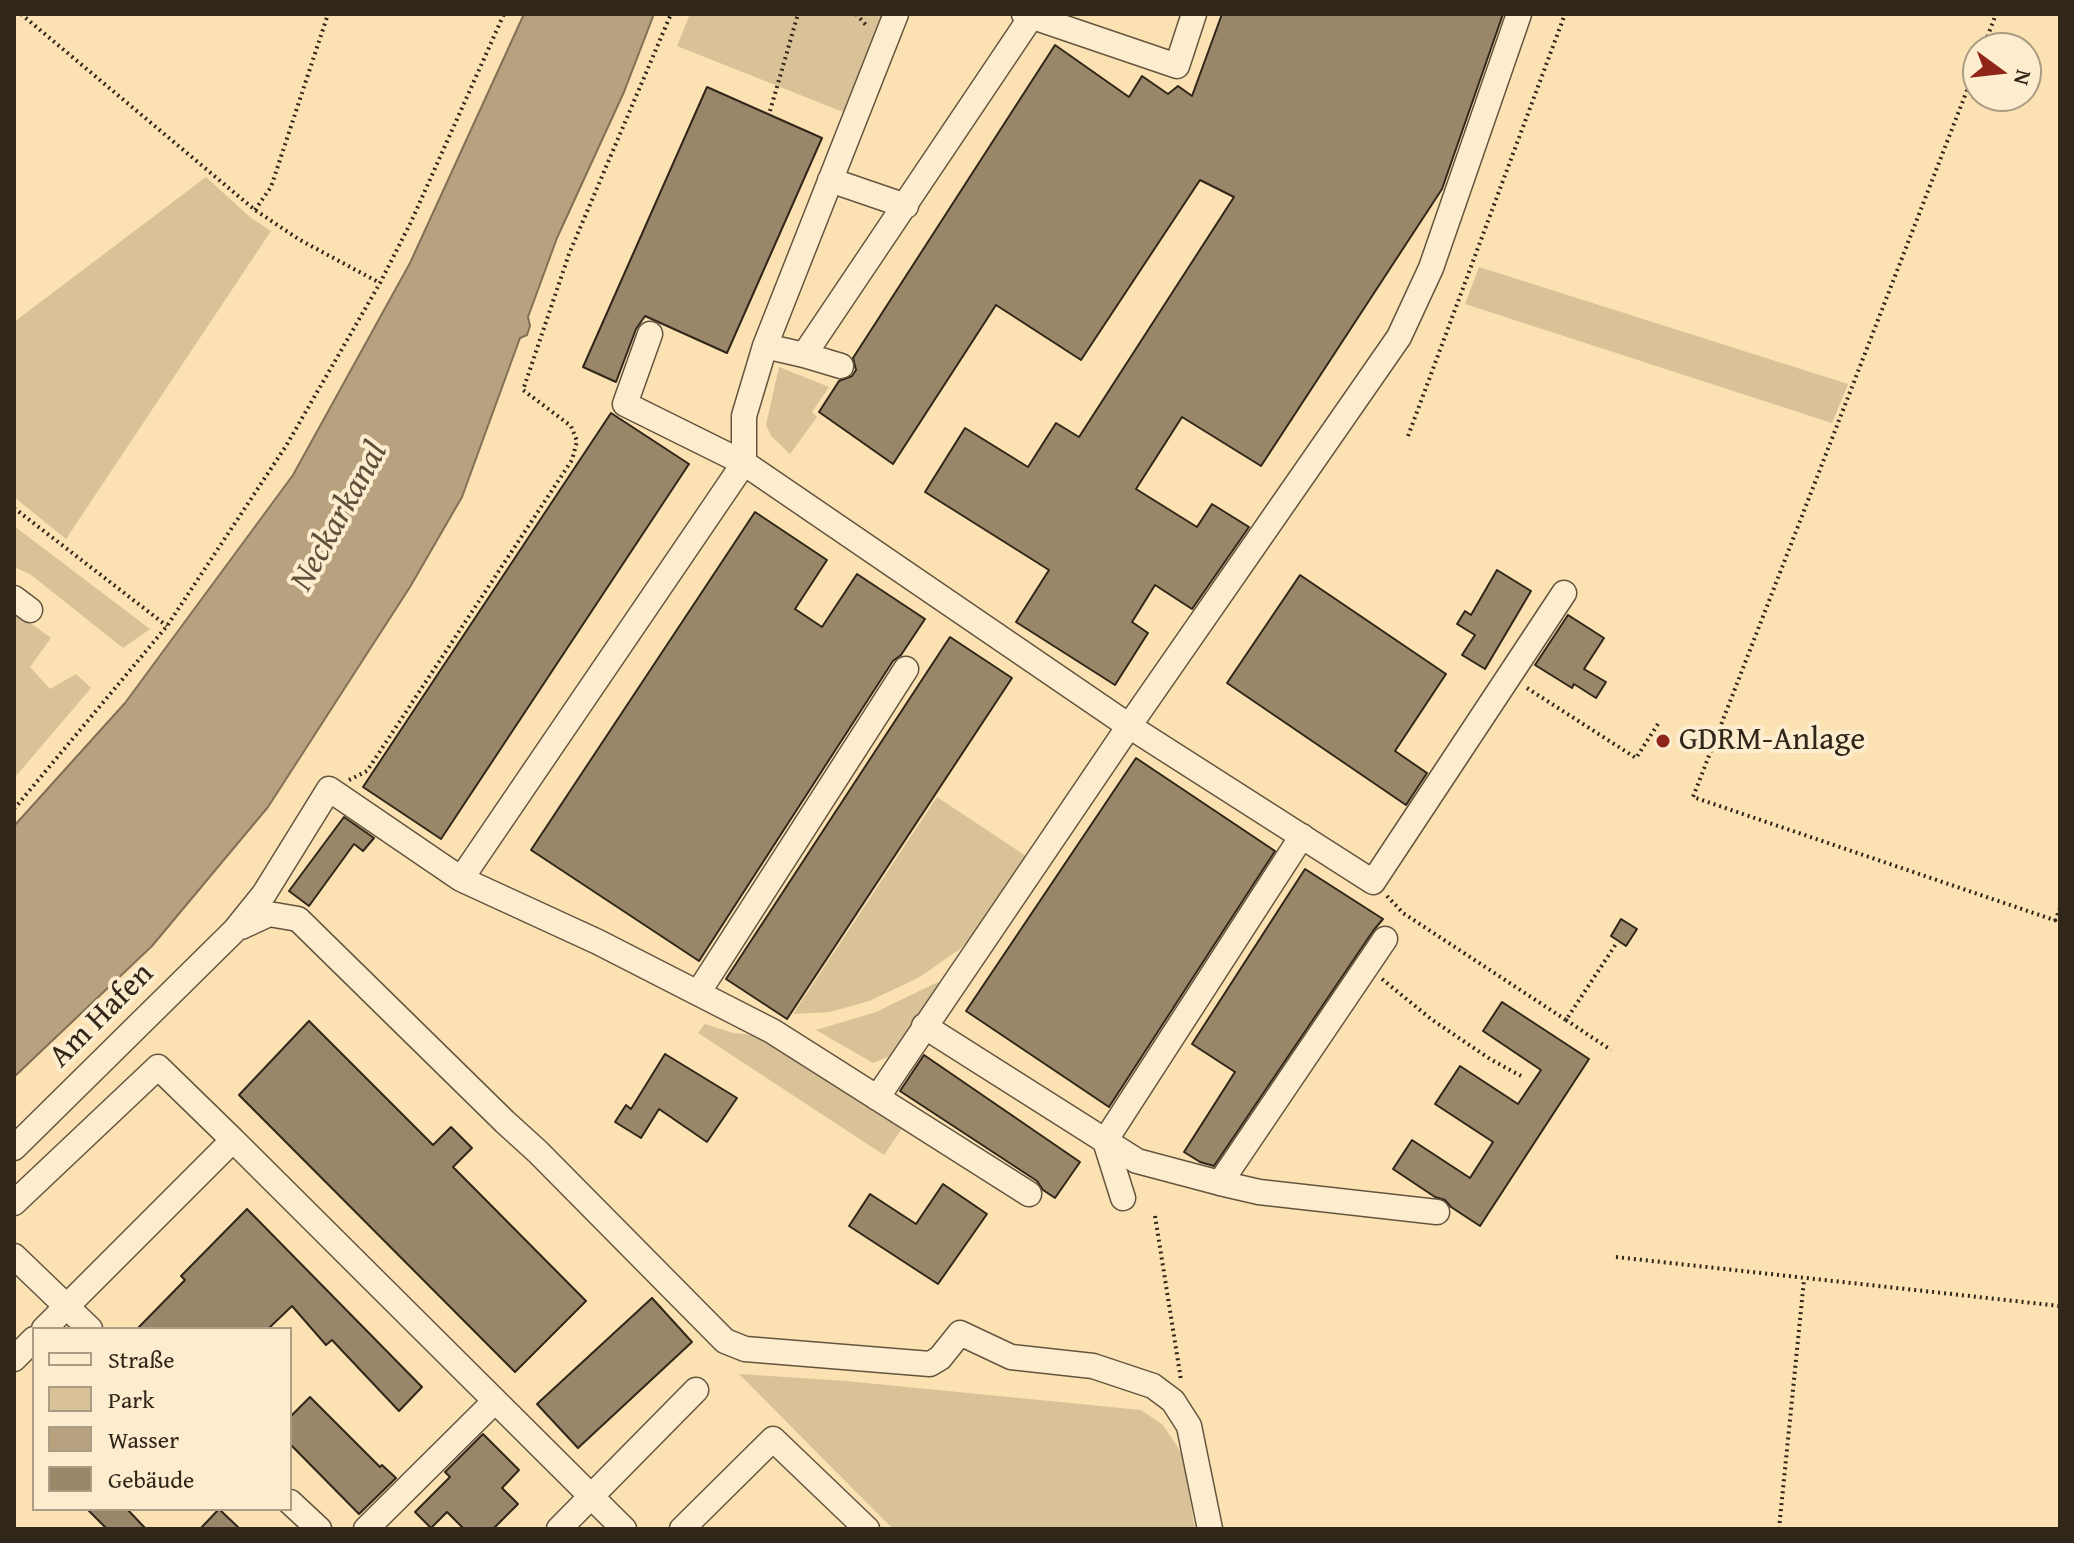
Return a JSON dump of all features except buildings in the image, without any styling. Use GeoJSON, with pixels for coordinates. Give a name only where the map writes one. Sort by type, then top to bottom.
{"type":"FeatureCollection","features":[{"type":"Feature","properties":{"kind":"street"},"geometry":{"type":"LineString","coordinates":[[461,879],[744,463],[744,416],[765,346],[896,14]]}},
{"type":"Feature","properties":{"kind":"street"},"geometry":{"type":"LineString","coordinates":[[804,355],[906,206],[1028,15],[1177,66],[1194,14]]}},
{"type":"Feature","properties":{"kind":"street"},"geometry":{"type":"LineString","coordinates":[[877,1098],[1129,726],[1399,337],[1431,268],[1519,14]]}},
{"type":"Feature","properties":{"kind":"street"},"geometry":{"type":"LineString","coordinates":[[830,180],[906,206]]}},
{"type":"Feature","properties":{"kind":"street"},"geometry":{"type":"LineString","coordinates":[[650,334],[625,404],[744,463],[1129,726],[1373,882],[1564,593]]}},
{"type":"Feature","properties":{"kind":"street"},"geometry":{"type":"LineString","coordinates":[[765,346],[841,366]]}},
{"type":"Feature","properties":{"kind":"street"},"geometry":{"type":"LineString","coordinates":[[698,993],[906,669]]}},
{"type":"Feature","properties":{"kind":"street"},"geometry":{"type":"LineString","coordinates":[[329,789],[461,879],[598,942],[772,1031],[1029,1194]]}},
{"type":"Feature","properties":{"kind":"street","name":"Am Hafen"},"geometry":{"type":"LineString","coordinates":[[14,1148],[235,930],[264,894],[329,789]]}},
{"type":"Feature","properties":{"kind":"street"},"geometry":{"type":"LineString","coordinates":[[1105,1141],[1302,836]]}},
{"type":"Feature","properties":{"kind":"street","name":"Am Hafen"},"geometry":{"type":"LineString","coordinates":[[235,930],[269,914],[298,919],[538,1152],[725,1341],[745,1349],[930,1364],[940,1358],[960,1333],[1011,1357],[1093,1366],[1153,1386],[1173,1401],[1189,1426],[1210,1529]]}},
{"type":"Feature","properties":{"kind":"street"},"geometry":{"type":"LineString","coordinates":[[1220,1183],[1385,939]]}},
{"type":"Feature","properties":{"kind":"street"},"geometry":{"type":"LineString","coordinates":[[924,1026],[1137,1161],[1259,1192],[1437,1212]]}},
{"type":"Feature","properties":{"kind":"street"},"geometry":{"type":"LineString","coordinates":[[14,1203],[158,1067],[624,1529]]}},
{"type":"Feature","properties":{"kind":"street"},"geometry":{"type":"LineString","coordinates":[[46,1327],[233,1140]]}},
{"type":"Feature","properties":{"kind":"street"},"geometry":{"type":"LineString","coordinates":[[1105,1141],[1123,1198]]}},
{"type":"Feature","properties":{"kind":"street"},"geometry":{"type":"LineString","coordinates":[[14,1256],[88,1327]]}},
{"type":"Feature","properties":{"kind":"street"},"geometry":{"type":"LineString","coordinates":[[14,1359],[32,1341]]}},
{"type":"Feature","properties":{"kind":"street"},"geometry":{"type":"LineString","coordinates":[[559,1529],[696,1390]]}},
{"type":"Feature","properties":{"kind":"street"},"geometry":{"type":"LineString","coordinates":[[366,1529],[495,1401]]}},
{"type":"Feature","properties":{"kind":"street"},"geometry":{"type":"LineString","coordinates":[[682,1529],[773,1439],[867,1529]]}},
{"type":"Feature","properties":{"kind":"street"},"geometry":{"type":"LineString","coordinates":[[292,1504],[319,1529]]}},
{"type":"Feature","properties":{"kind":"path"},"geometry":{"type":"LineString","coordinates":[[21,14],[255,210],[300,240],[380,283]]}},
{"type":"Feature","properties":{"kind":"path"},"geometry":{"type":"LineString","coordinates":[[255,210],[271,187],[328,14]]}},
{"type":"Feature","properties":{"kind":"path"},"geometry":{"type":"LineString","coordinates":[[14,809],[167,626],[286,446],[380,283],[411,222],[504,14]]}},
{"type":"Feature","properties":{"kind":"path"},"geometry":{"type":"LineString","coordinates":[[329,789],[367,771],[572,460],[577,441],[571,426],[523,390],[569,254],[671,14]]}},
{"type":"Feature","properties":{"kind":"path"},"geometry":{"type":"LineString","coordinates":[[770,111],[798,14]]}},
{"type":"Feature","properties":{"kind":"path"},"geometry":{"type":"LineString","coordinates":[[1408,436],[1565,14]]}},
{"type":"Feature","properties":{"kind":"path"},"geometry":{"type":"LineString","coordinates":[[1962,103],[1693,797],[2058,922],[2060,908]]}},
{"type":"Feature","properties":{"kind":"path"},"geometry":{"type":"LineString","coordinates":[[14,508],[167,626]]}},
{"type":"Feature","properties":{"kind":"path"},"geometry":{"type":"LineString","coordinates":[[1508,675],[1636,758],[1658,724]]}},
{"type":"Feature","properties":{"kind":"path"},"geometry":{"type":"LineString","coordinates":[[1373,882],[1403,913],[1611,1050]]}},
{"type":"Feature","properties":{"kind":"path"},"geometry":{"type":"LineString","coordinates":[[1566,1020],[1616,944]]}},
{"type":"Feature","properties":{"kind":"path"},"geometry":{"type":"LineString","coordinates":[[1368,965],[1431,1019],[1521,1076]]}},
{"type":"Feature","properties":{"kind":"path"},"geometry":{"type":"LineString","coordinates":[[1155,1216],[1181,1381]]}},
{"type":"Feature","properties":{"kind":"path"},"geometry":{"type":"LineString","coordinates":[[1616,1257],[2060,1306]]}},
{"type":"Feature","properties":{"kind":"path"},"geometry":{"type":"LineString","coordinates":[[1779,1529],[1804,1280]]}},
{"type":"Feature","properties":{"kind":"green space"},"geometry":{"type":"Polygon","coordinates":[[[690,14],[882,14],[843,112],[677,46],[690,14]]]}},
{"type":"Feature","properties":{"kind":"green space"},"geometry":{"type":"Polygon","coordinates":[[[206,177],[251,218],[271,231],[66,539],[14,497],[14,322],[206,177]]]}},
{"type":"Feature","properties":{"kind":"green space"},"geometry":{"type":"Polygon","coordinates":[[[1479,267],[1848,384],[1832,423],[1465,304],[1479,267]]]}},
{"type":"Feature","properties":{"kind":"green space"},"geometry":{"type":"Polygon","coordinates":[[[779,367],[829,387],[812,412],[817,417],[790,454],[771,436],[766,425],[779,367]]]}},
{"type":"Feature","properties":{"kind":"green space"},"geometry":{"type":"Polygon","coordinates":[[[14,526],[150,629],[123,648],[30,574],[14,567],[14,526]]]}},
{"type":"Feature","properties":{"kind":"green space"},"geometry":{"type":"Polygon","coordinates":[[[14,611],[51,638],[30,667],[50,689],[76,674],[91,688],[16,776],[14,773],[14,611]]]}},
{"type":"Feature","properties":{"kind":"green space"},"geometry":{"type":"Polygon","coordinates":[[[937,797],[1029,858],[993,912],[960,949],[918,978],[869,1001],[830,1012],[793,1014],[937,797]]]}},
{"type":"Feature","properties":{"kind":"green space"},"geometry":{"type":"Polygon","coordinates":[[[938,982],[943,987],[897,1053],[873,1063],[816,1030],[876,1012],[938,982]]]}},
{"type":"Feature","properties":{"kind":"green space"},"geometry":{"type":"Polygon","coordinates":[[[705,1024],[733,1033],[764,1036],[905,1124],[884,1155],[698,1033],[705,1024]]]}},
{"type":"Feature","properties":{"kind":"green space"},"geometry":{"type":"Polygon","coordinates":[[[739,1374],[846,1381],[1141,1410],[1163,1425],[1182,1454],[1195,1529],[893,1529],[739,1374]]]}},
{"type":"Feature","properties":{"kind":"water","name":"Neckarkanal"},"geometry":{"type":"Polygon","coordinates":[[[524,14],[654,14],[624,92],[557,238],[528,317],[530,326],[527,335],[520,338],[462,497],[410,587],[268,807],[152,946],[14,1077],[14,826],[125,703],[293,475],[410,263],[524,14]]]}},
{"type":"Feature","properties":{"kind":"place","name":"GDRM-Anlage"},"geometry":{"type":"Point","coordinates":[1663,741]}}]}
